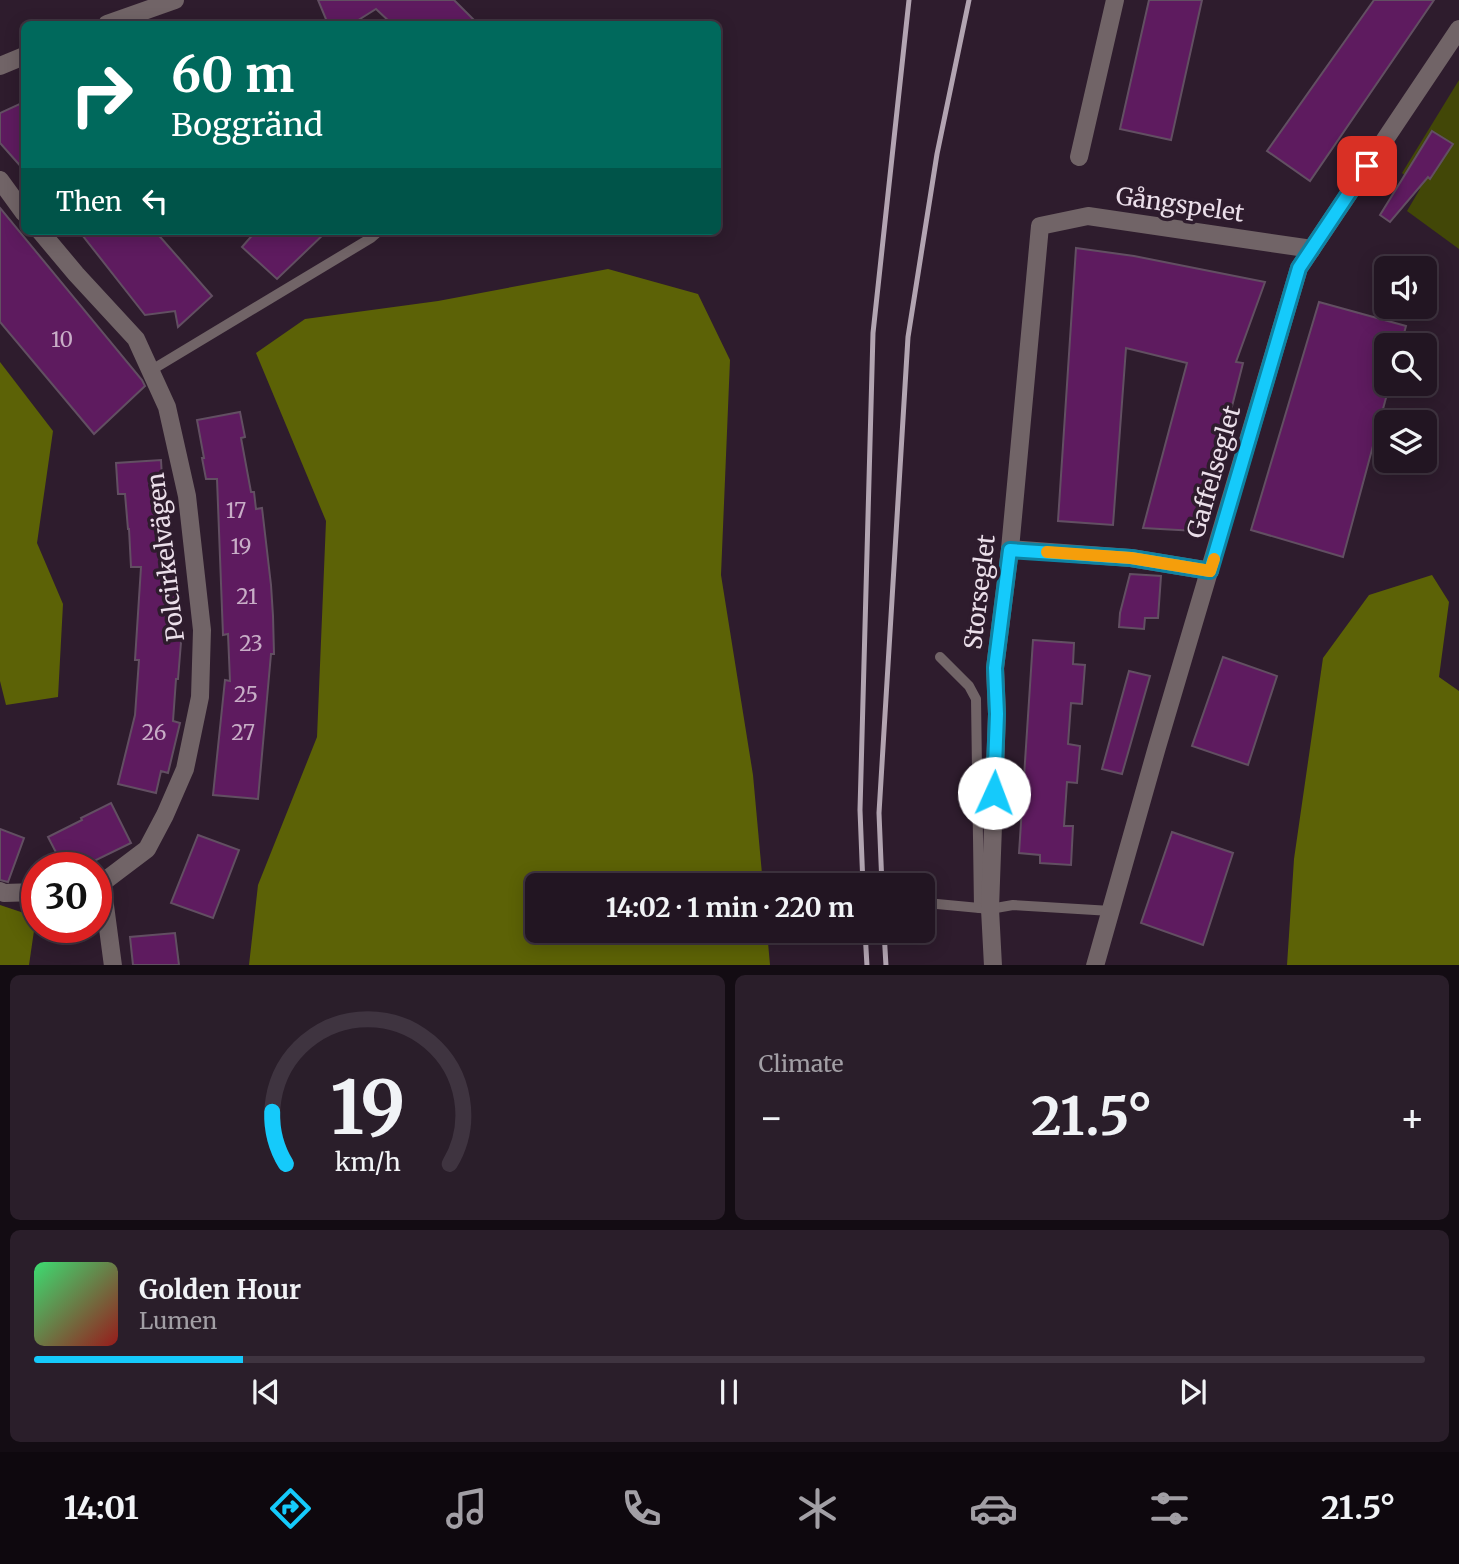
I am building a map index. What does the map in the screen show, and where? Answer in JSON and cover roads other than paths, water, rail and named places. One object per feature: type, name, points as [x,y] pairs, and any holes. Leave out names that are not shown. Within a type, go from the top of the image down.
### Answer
[{"type":"street","points":[[116,21],[175,0]]},
{"type":"street","points":[[1079,157],[1115,0]]},
{"type":"street","name":"Gaffelseglet","points":[[1095,965],[1299,268],[1459,29]]},
{"type":"street","points":[[0,66],[21,57]]},
{"type":"street","points":[[0,180],[21,209]]},
{"type":"street","name":"Gångspelet","points":[[1041,226],[1087,216],[1312,249]]},
{"type":"street","name":"Storseglet","points":[[993,965],[985,908],[997,714],[995,668],[1010,550],[1041,226]]},
{"type":"street","name":"Polcirkelvägen","points":[[43,235],[136,339],[167,407],[187,496],[202,630],[200,696],[186,769],[147,849],[112,875]]},
{"type":"street","points":[[1010,550],[1131,558],[1210,571]]},
{"type":"street","points":[[0,891],[21,892]]},
{"type":"street","points":[[109,943],[113,965]]},
{"type":"lane","points":[[150,371],[373,235]]},
{"type":"lane","points":[[940,657],[969,686],[976,699],[985,908]]},
{"type":"lane","points":[[937,904],[1111,911]]},
{"type":"railway","points":[[862,873],[860,810],[873,333],[909,0]]},
{"type":"railway","points":[[881,873],[879,813],[908,337],[937,154],[969,0]]},
{"type":"railway","points":[[866,943],[867,965]]},
{"type":"railway","points":[[885,943],[886,965]]}]
